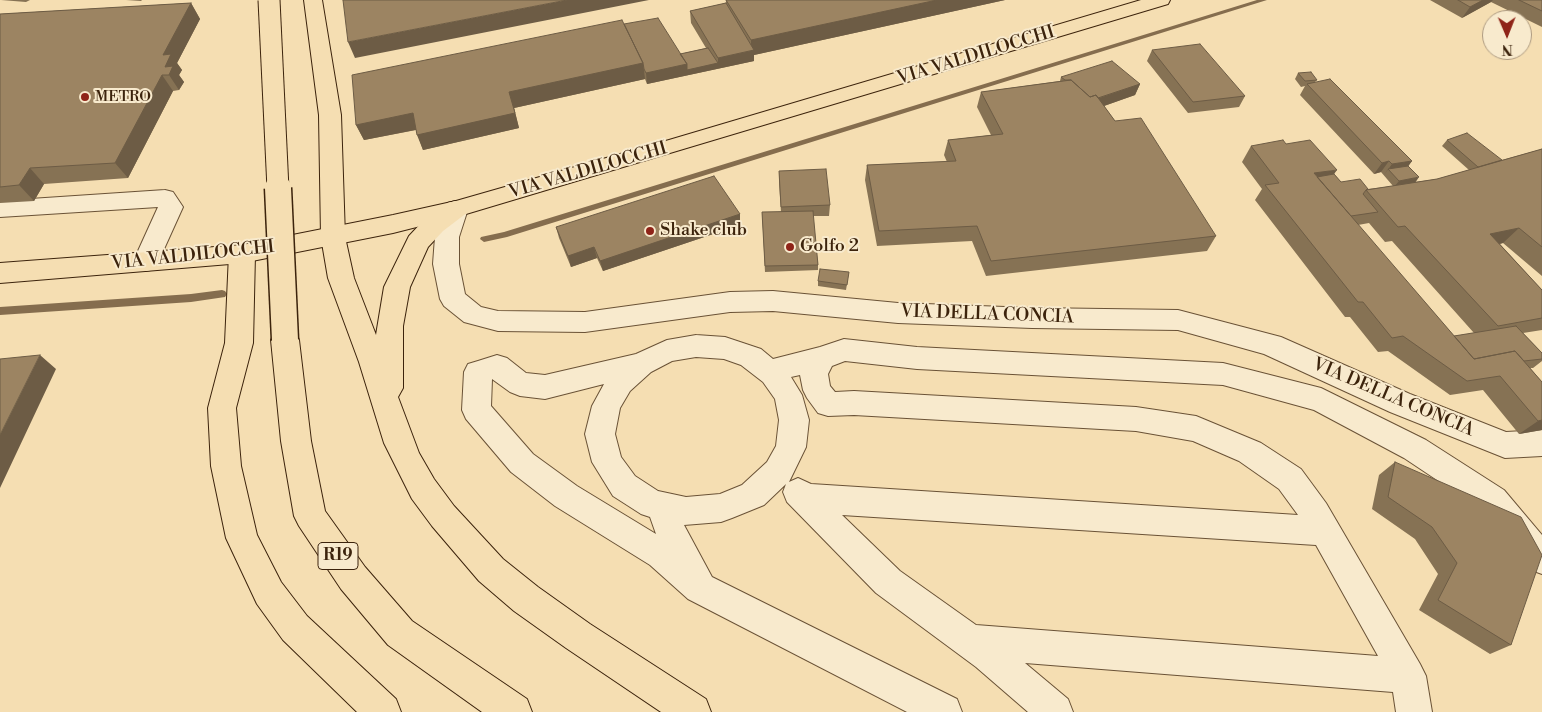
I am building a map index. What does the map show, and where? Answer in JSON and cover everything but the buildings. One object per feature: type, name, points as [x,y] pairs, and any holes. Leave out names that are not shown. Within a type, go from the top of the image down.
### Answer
[{"type":"main road","name":"R19","points":[[269,0],[285,340],[296,441],[310,516],[353,578],[400,633],[505,710]]},
{"type":"main road","points":[[313,0],[330,115],[333,237],[340,278],[373,362],[399,443],[423,490],[448,523],[491,570],[526,599],[578,636],[693,712]]},
{"type":"main road","name":"VIA VALDILOCCHI","points":[[0,273],[242,254],[333,237],[456,208],[677,145],[1161,0]]},
{"type":"main road","points":[[388,410],[390,326],[397,287],[418,242],[434,225],[456,208]]},
{"type":"main road","points":[[242,254],[240,343],[222,408],[226,466],[242,538],[269,594],[295,628],[384,712]]},
{"type":"street","points":[[0,208],[165,198],[171,207],[146,262]]},
{"type":"street","name":"VIA DELLA CONCIA","points":[[456,208],[447,237],[446,264],[453,299],[473,315],[498,322],[585,322],[676,308],[730,302],[772,301],[898,313],[1032,318],[1178,320],[1271,345],[1400,403],[1505,445],[1542,443]]},
{"type":"street","points":[[497,366],[498,322]]},
{"type":"street","points":[[497,366],[520,384],[545,387],[641,364],[667,351],[696,346],[725,348],[751,357],[769,371],[788,395],[794,420],[791,447],[778,472],[753,494],[721,508],[686,511],[652,504],[624,486],[607,462],[600,434],[606,406],[620,383],[641,364]]},
{"type":"street","points":[[769,371],[822,358],[844,350],[917,358],[1223,374],[1321,400],[1415,449],[1493,500],[1542,559]]},
{"type":"street","points":[[822,358],[814,374],[817,390],[828,404]]},
{"type":"street","points":[[497,366],[478,372],[476,410],[522,463],[566,496],[661,554],[700,588],[944,712]]},
{"type":"street","points":[[791,409],[828,404],[854,404],[1136,419],[1196,429],[1250,452],[1290,479],[1325,531],[1408,676],[1414,712]]},
{"type":"street","points":[[778,472],[888,582],[970,642],[1055,712]]},
{"type":"street","points":[[804,498],[1325,531]]},
{"type":"street","points":[[661,506],[678,548],[700,588]]},
{"type":"street","points":[[970,642],[1408,676]]},
{"type":"waterway","points":[[484,239],[504,235],[1264,0]]},
{"type":"waterway","points":[[0,311],[191,298],[222,294]]},
{"type":"place","name":"METRO","points":[[85,97]]},
{"type":"place","name":"Shake club","points":[[650,231]]},
{"type":"place","name":"Golfo 2","points":[[790,247]]}]
